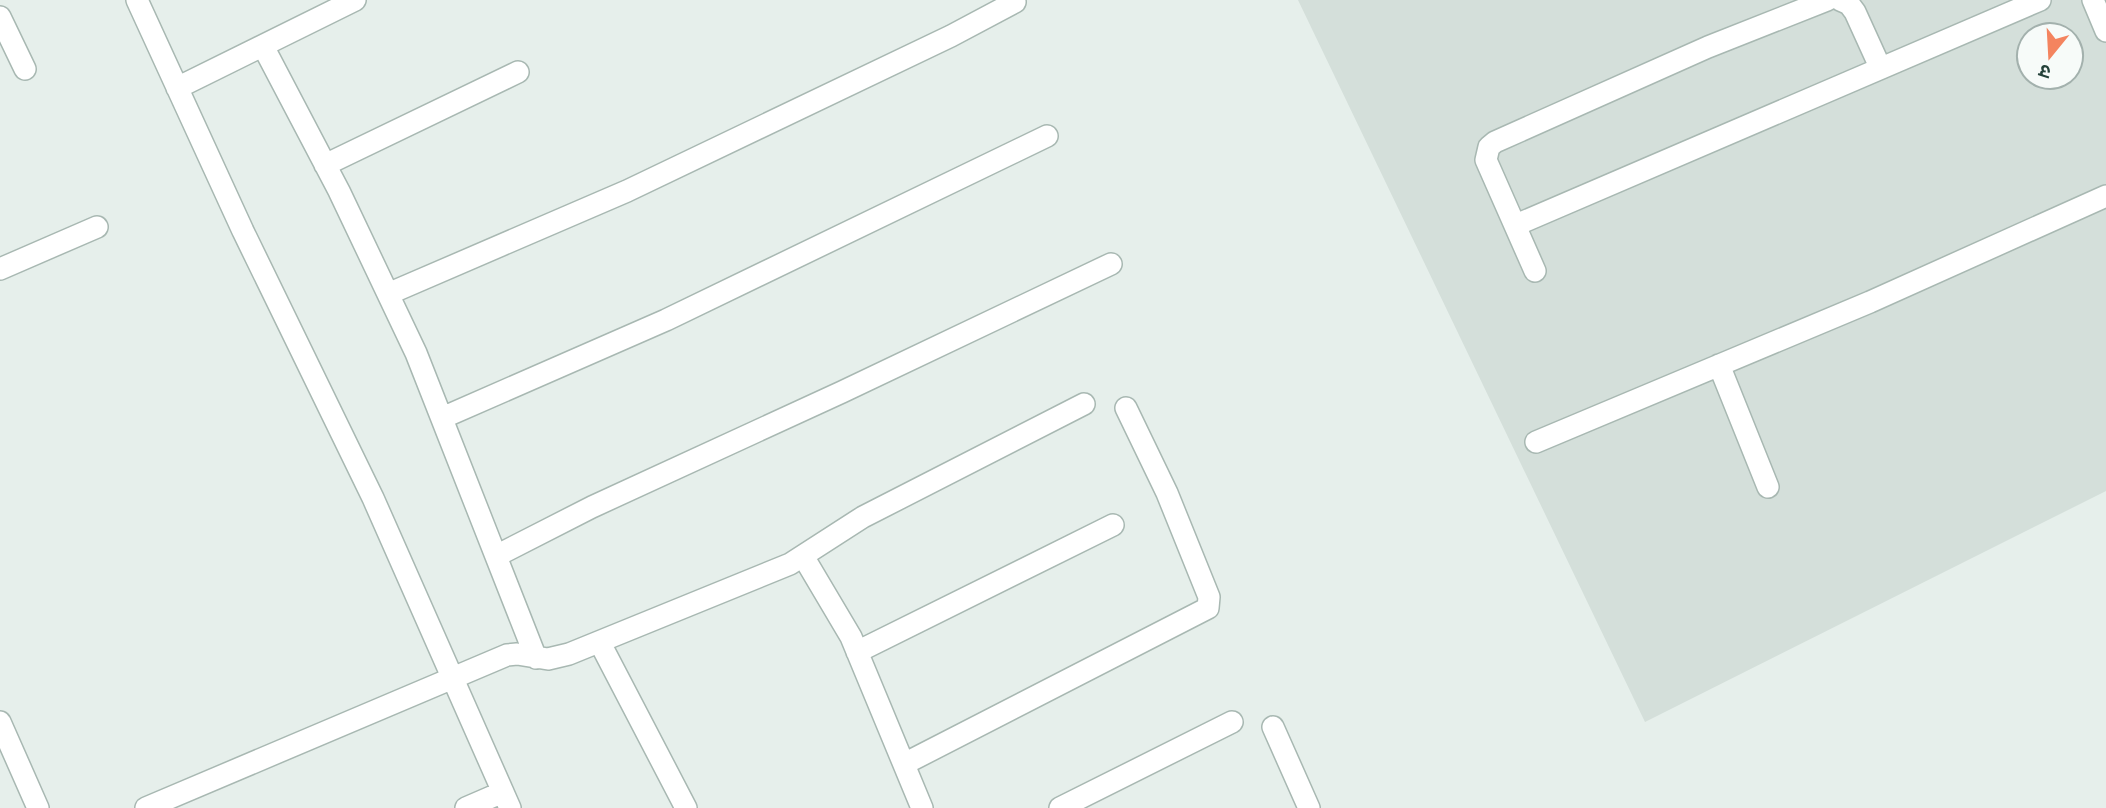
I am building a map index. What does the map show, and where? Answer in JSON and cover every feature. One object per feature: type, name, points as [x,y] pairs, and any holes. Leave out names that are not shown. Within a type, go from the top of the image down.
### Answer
[{"type":"street","points":[[137,0],[243,231],[373,498],[506,800],[466,808]]},
{"type":"street","points":[[1535,271],[1486,160],[1489,147],[1708,47],[1827,0]]},
{"type":"street","points":[[1839,0],[1849,4],[1855,12],[1880,67]]},
{"type":"street","points":[[1516,225],[2040,0]]},
{"type":"street","points":[[2093,0],[2106,31]]},
{"type":"street","points":[[388,294],[627,191],[938,42],[1015,2]]},
{"type":"street","points":[[177,88],[342,3]]},
{"type":"street","points":[[1,21],[25,69]]},
{"type":"street","points":[[263,46],[325,164],[416,353],[536,658]]},
{"type":"street","points":[[325,164],[518,72]]},
{"type":"street","points":[[442,418],[666,320],[1047,136]]},
{"type":"street","points":[[1536,442],[1870,302],[2106,196]]},
{"type":"street","points":[[0,269],[97,227]]},
{"type":"street","points":[[496,556],[592,507],[1111,264]]},
{"type":"street","points":[[1719,365],[1768,487]]},
{"type":"street","points":[[146,808],[507,655],[548,659],[569,654],[728,591],[803,556],[863,517],[1084,404]]},
{"type":"street","points":[[904,764],[1208,608],[1209,597],[1167,493],[1126,408]]},
{"type":"street","points":[[857,652],[1113,525]]},
{"type":"street","points":[[803,556],[857,652],[922,808]]},
{"type":"street","points":[[600,643],[686,808]]},
{"type":"street","points":[[0,722],[38,808]]},
{"type":"street","points":[[1060,808],[1232,722]]},
{"type":"street","points":[[1273,727],[1309,808]]},
{"type":"shaded area","points":[[1298,0],[2106,0],[2106,491],[1645,722]]}]
